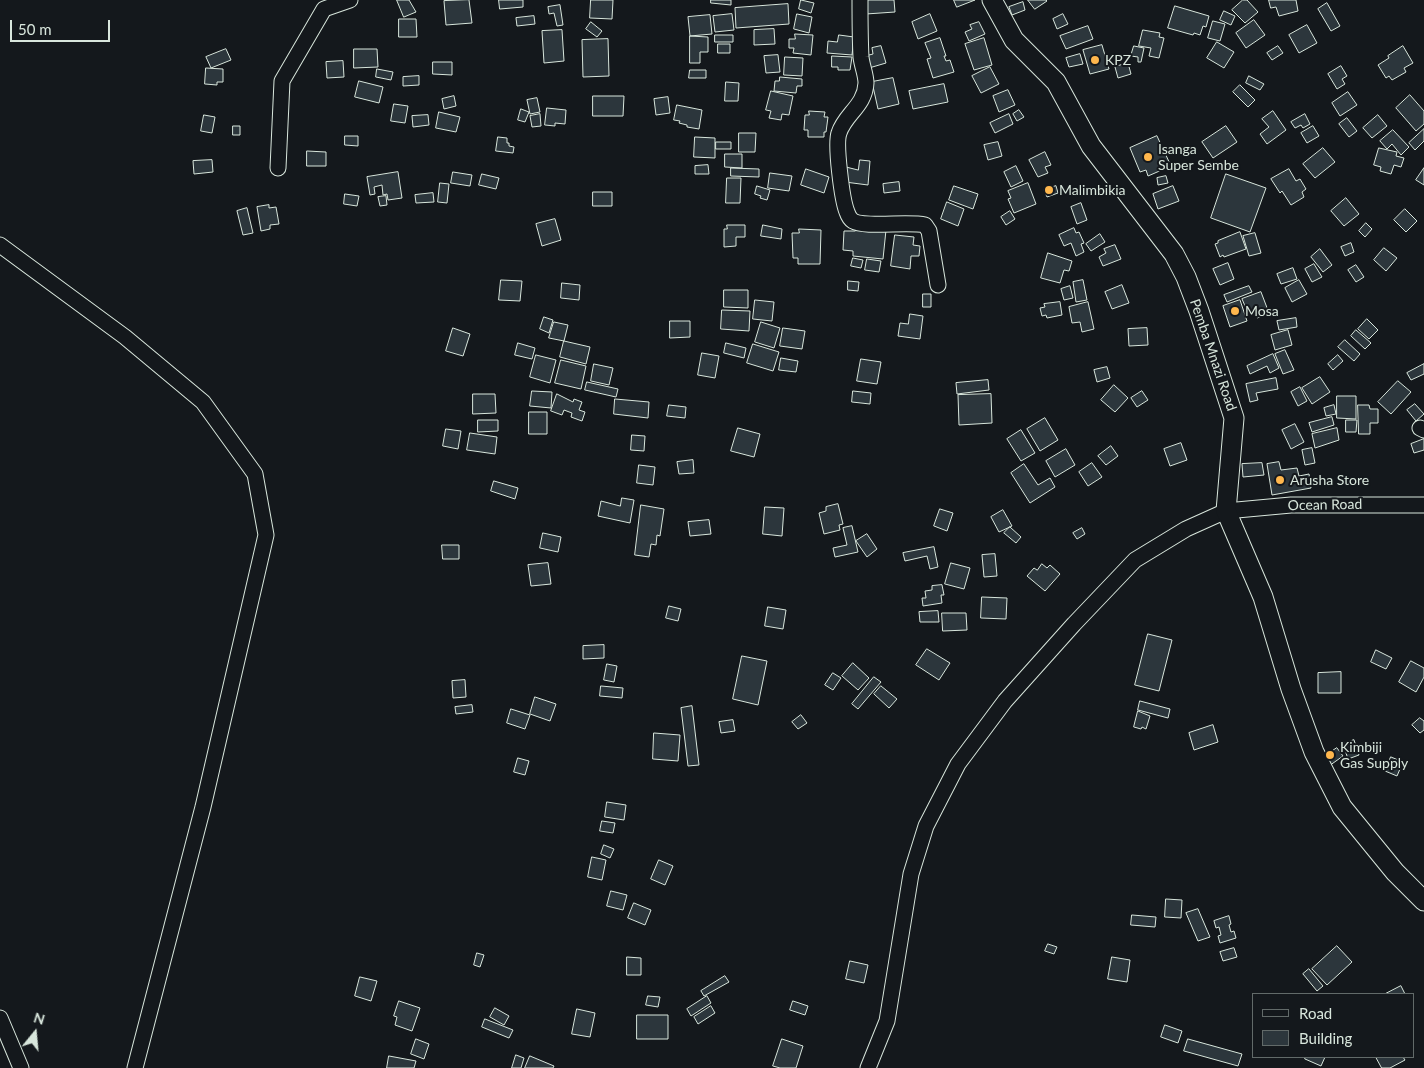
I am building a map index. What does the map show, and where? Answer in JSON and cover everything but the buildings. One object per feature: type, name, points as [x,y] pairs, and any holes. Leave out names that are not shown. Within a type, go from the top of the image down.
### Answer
[{"type":"main road","name":"Pemba Mnazi Road","points":[[992,0],[1014,40],[1056,82],[1091,146],[1174,254],[1186,277],[1234,418],[1226,512],[1263,597],[1291,689],[1314,752],[1342,807],[1395,872],[1424,901]]},
{"type":"street","points":[[278,168],[282,82],[324,9],[350,0]]},
{"type":"street","points":[[860,0],[859,28],[866,82],[864,94],[840,129],[838,141],[847,213],[852,220],[858,223],[916,223],[925,225],[929,231],[938,285]]},
{"type":"street","points":[[0,245],[125,337],[204,402],[255,474],[266,535],[205,797],[135,1068]]},
{"type":"street","name":"Ocean Road","points":[[868,1068],[887,1021],[911,874],[926,826],[958,764],[1005,701],[1135,560],[1186,529],[1226,512],[1291,505],[1424,504]]},
{"type":"street","points":[[0,1018],[21,1068]]},
{"type":"place","name":"KPZ","points":[[1095,60]]},
{"type":"place","name":"Isanga Super Sembe","points":[[1148,157]]},
{"type":"place","name":"Malimbikia","points":[[1049,190]]},
{"type":"place","name":"Mosa","points":[[1235,311]]},
{"type":"place","name":"Arusha Store","points":[[1280,480]]},
{"type":"place","name":"Kimbiji Gas Supply","points":[[1330,755]]}]
